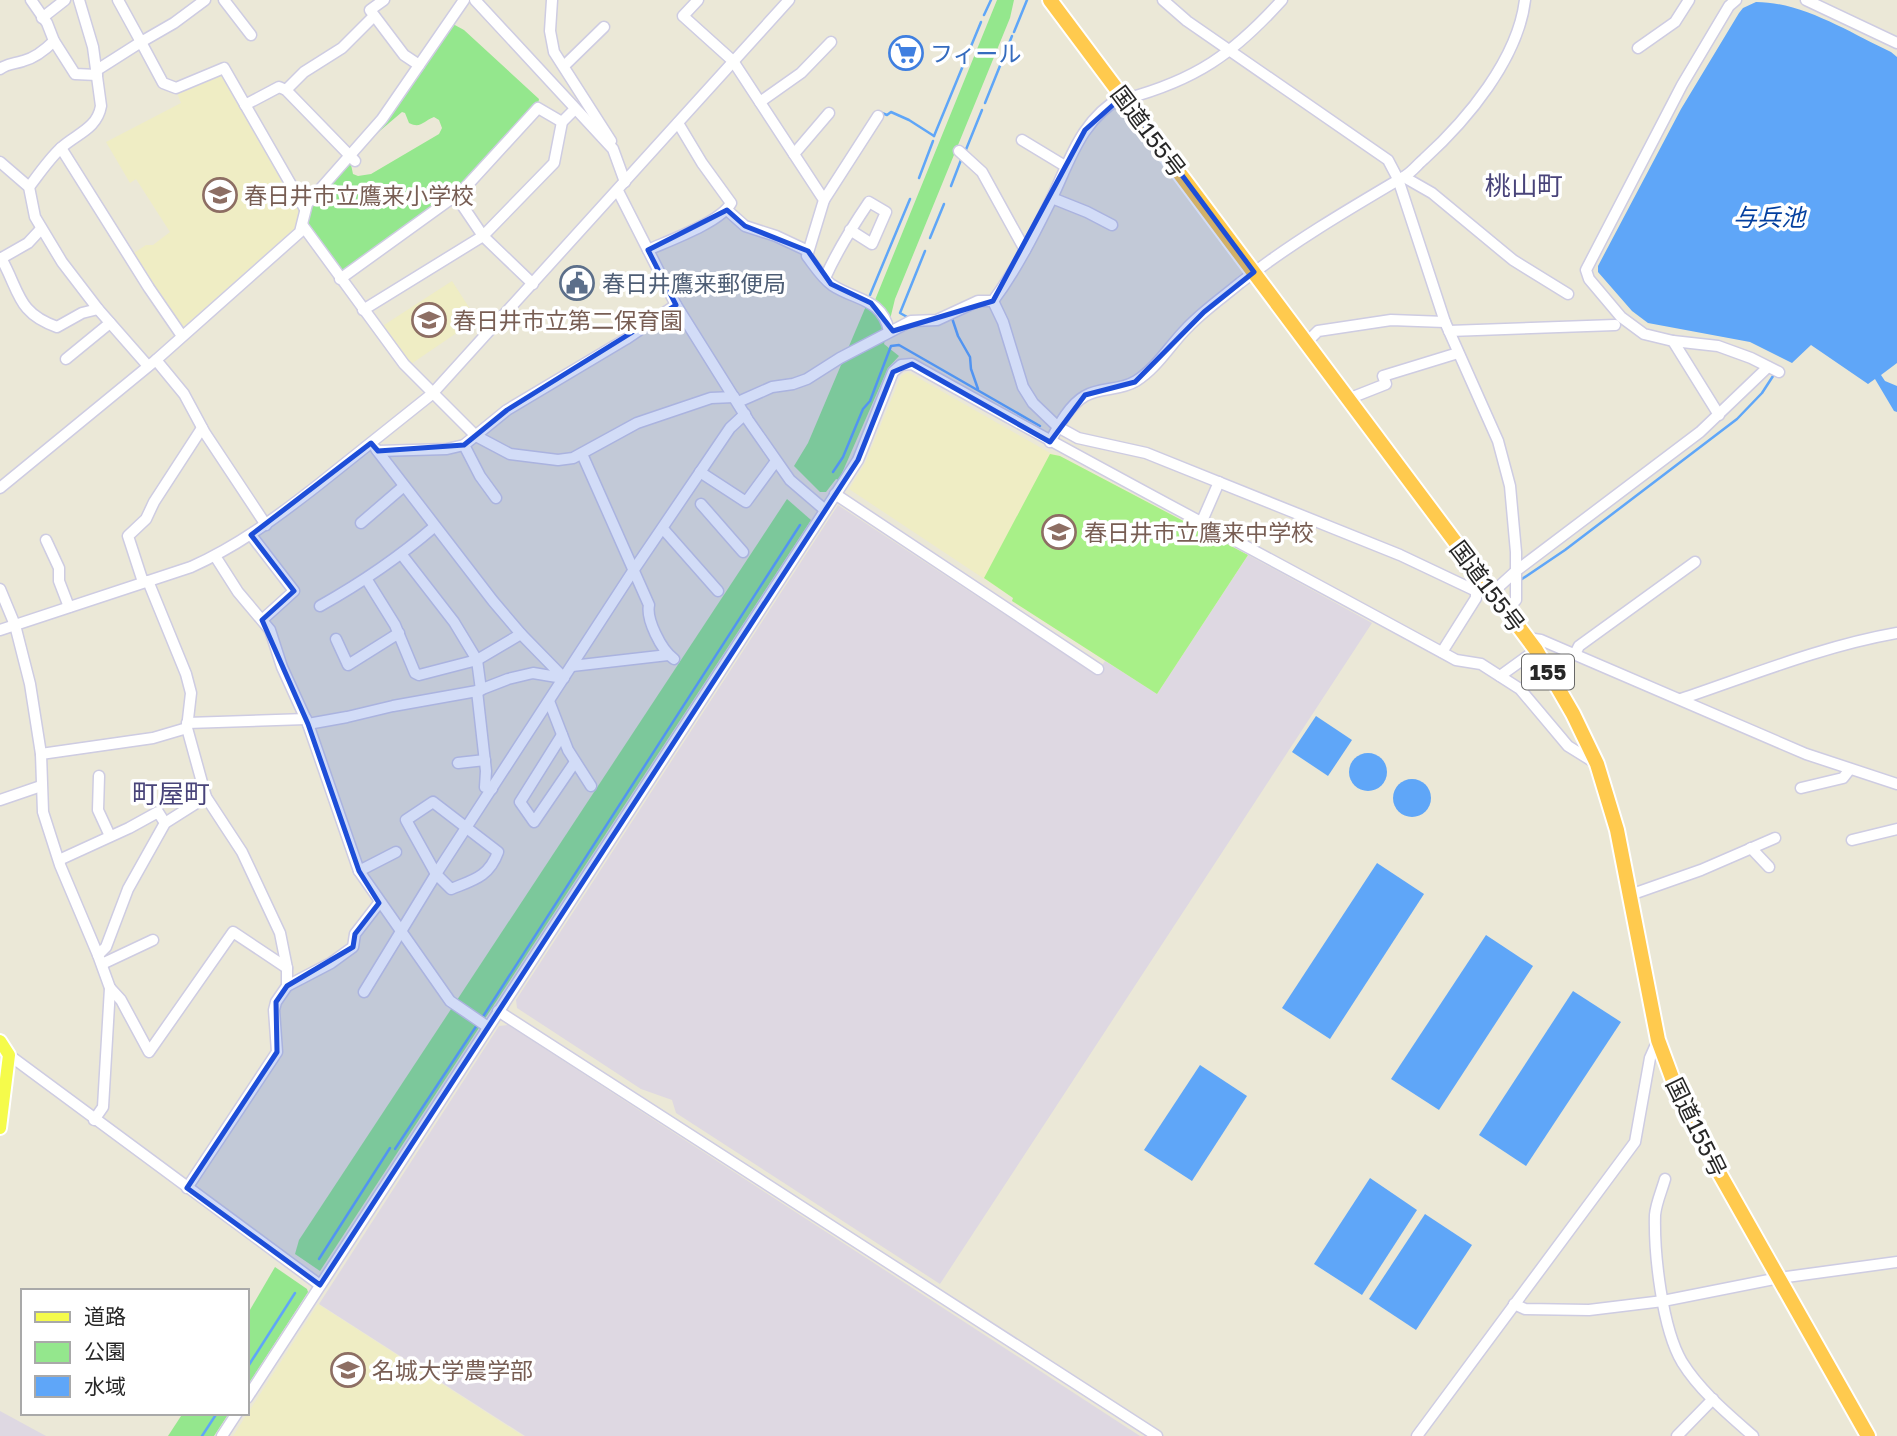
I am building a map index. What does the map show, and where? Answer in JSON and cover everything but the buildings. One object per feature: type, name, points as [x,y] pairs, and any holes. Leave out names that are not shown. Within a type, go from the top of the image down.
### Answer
[{"type":"highway","name":"国道155号","points":[[1050,0],[1307,342],[1485,588],[1506,610],[1531,644],[1573,714],[1597,764],[1617,830],[1658,1040],[1678,1094],[1700,1139],[1868,1436]]},
{"type":"main road","points":[[0,1041],[9,1055],[0,1128]]},
{"type":"street","points":[[31,0],[75,74],[97,73],[205,0]]},
{"type":"street","points":[[42,18],[65,0]]},
{"type":"street","points":[[29,187],[61,148],[96,122],[100,115],[102,106],[93,47],[79,0]]},
{"type":"street","points":[[118,0],[163,83],[176,88],[224,68],[305,209]]},
{"type":"street","points":[[224,0],[251,35]]},
{"type":"street","points":[[384,0],[370,10],[404,55],[419,65]]},
{"type":"street","points":[[0,488],[152,363],[300,232],[305,209],[316,192],[353,158],[464,0]]},
{"type":"street","points":[[475,0],[613,149]]},
{"type":"street","points":[[552,0],[550,31],[554,52],[611,140],[625,182]]},
{"type":"street","points":[[698,0],[683,16],[733,61],[824,200]]},
{"type":"street","points":[[1163,0],[1187,22],[1388,160],[1401,178],[1447,327],[1498,441],[1510,486],[1517,600],[1506,610]]},
{"type":"street","points":[[993,301],[1025,250],[1065,166],[1096,115],[1109,104],[1158,90],[1213,63],[1247,36],[1282,0]]},
{"type":"street","points":[[1050,442],[1070,411],[1085,396],[1135,382],[1185,329],[1254,272],[1401,178],[1448,135],[1496,75],[1516,36],[1525,0]]},
{"type":"street","points":[[1638,48],[1675,22],[1689,0]]},
{"type":"street","points":[[1736,0],[1729,6],[1682,85],[1586,270],[1589,279],[1621,317],[1644,334],[1673,341],[1718,346],[1779,372]]},
{"type":"street","points":[[1805,0],[1897,43]]},
{"type":"street","points":[[0,630],[215,556],[266,525],[374,447],[432,394],[618,191],[783,2]]},
{"type":"street","points":[[286,90],[304,72],[342,48],[374,16]]},
{"type":"street","points":[[564,66],[604,27]]},
{"type":"street","points":[[0,69],[7,64],[37,55],[54,41]]},
{"type":"street","points":[[760,102],[801,73],[831,41]]},
{"type":"street","points":[[245,105],[279,87],[286,90],[353,158]]},
{"type":"street","points":[[340,279],[456,195],[538,108],[562,122]]},
{"type":"street","points":[[363,310],[483,236],[554,163],[562,122],[575,109]]},
{"type":"street","points":[[794,154],[829,113]]},
{"type":"street","points":[[878,116],[824,200],[807,256],[831,285],[871,303],[884,314],[889,331]]},
{"type":"street","points":[[648,250],[696,228],[727,210],[731,202],[702,163],[678,123]]},
{"type":"street","points":[[1023,141],[1065,166]]},
{"type":"street","points":[[61,148],[182,336]]},
{"type":"street","points":[[959,151],[982,173],[1025,250]]},
{"type":"street","points":[[0,162],[29,187],[41,229],[98,309],[184,394],[202,428],[266,525]]},
{"type":"street","points":[[0,178],[11,172]]},
{"type":"street","points":[[1401,178],[1432,194],[1513,260],[1568,294]]},
{"type":"street","points":[[618,191],[676,305],[745,414],[790,480],[825,510]]},
{"type":"street","points":[[456,195],[483,236],[533,284]]},
{"type":"street","points":[[1052,198],[1112,225]]},
{"type":"street","points":[[727,210],[745,226],[776,236],[808,251]]},
{"type":"street","points":[[303,226],[404,364],[477,436],[510,454],[558,460],[582,454],[637,423],[711,398],[736,400],[772,387],[807,379],[911,321],[937,320],[978,301],[993,301]]},
{"type":"street","points":[[41,229],[29,243],[1,259],[14,281],[21,303],[41,321],[57,327],[82,313],[98,309]]},
{"type":"street","points":[[825,278],[850,230]]},
{"type":"street","points":[[993,301],[1003,322],[1023,387],[1033,402],[1058,427],[1078,438],[1146,453],[1485,588]]},
{"type":"street","points":[[374,447],[447,449],[464,445],[507,410],[598,356],[676,305]]},
{"type":"street","points":[[1307,342],[1318,331],[1391,320],[1447,327],[1615,325]]},
{"type":"street","points":[[66,359],[110,323]]},
{"type":"street","points":[[1673,341],[1718,415]]},
{"type":"street","points":[[1348,399],[1385,384],[1383,376],[1458,353]]},
{"type":"street","points":[[248,1396],[858,460],[893,372],[901,365],[912,364],[1050,442],[1202,521],[1455,660],[1481,664],[1520,689],[1568,746],[1597,764]]},
{"type":"street","points":[[1442,652],[1485,588],[1516,572],[1700,432],[1768,366]]},
{"type":"street","points":[[364,992],[436,874],[633,571],[730,428],[745,414]]},
{"type":"street","points":[[202,428],[146,519],[128,536],[145,582],[187,674],[191,693],[187,726],[206,797],[242,852],[279,933],[287,968],[287,986]]},
{"type":"street","points":[[464,445],[480,476],[496,498]]},
{"type":"street","points":[[374,447],[434,527],[521,634],[564,678]]},
{"type":"street","points":[[572,666],[671,657],[647,615],[649,605],[582,454]]},
{"type":"street","points":[[700,472],[746,502],[776,461]]},
{"type":"street","points":[[1202,521],[1219,482]]},
{"type":"street","points":[[361,523],[404,486]]},
{"type":"street","points":[[835,494],[1098,668]]},
{"type":"street","points":[[701,504],[743,552]]},
{"type":"street","points":[[320,606],[367,580],[402,555],[434,527]]},
{"type":"street","points":[[665,531],[718,591]]},
{"type":"street","points":[[251,535],[294,591],[262,620]]},
{"type":"street","points":[[46,540],[59,568],[59,581],[69,607]]},
{"type":"street","points":[[402,555],[454,622],[477,660],[485,787],[492,789]]},
{"type":"street","points":[[215,556],[238,592],[270,630],[282,667],[307,722],[359,871],[450,1001],[488,1027]]},
{"type":"street","points":[[1575,654],[1579,646],[1695,562]]},
{"type":"street","points":[[367,580],[399,633],[415,673],[419,675],[477,660],[521,634]]},
{"type":"street","points":[[0,589],[5,614],[15,625],[30,684],[41,754],[43,812],[59,860],[110,988],[103,1107],[94,1120]]},
{"type":"street","points":[[336,639],[348,665],[399,633]]},
{"type":"street","points":[[1681,699],[1805,657],[1873,637],[1897,633]]},
{"type":"street","points":[[1500,676],[1531,644],[1541,640],[1807,754],[1897,785]]},
{"type":"street","points":[[41,754],[153,738],[187,726],[347,718],[393,706],[479,691],[533,673],[564,678]]},
{"type":"street","points":[[549,701],[575,762],[591,786]]},
{"type":"street","points":[[562,735],[520,803],[534,822],[575,762]]},
{"type":"street","points":[[458,763],[485,760]]},
{"type":"street","points":[[1801,788],[1843,778],[1850,769]]},
{"type":"street","points":[[99,776],[98,810],[110,836]]},
{"type":"street","points":[[0,800],[41,786]]},
{"type":"street","points":[[100,959],[128,889],[165,823],[206,797]]},
{"type":"street","points":[[433,802],[498,852],[492,866],[481,876],[451,889],[436,874],[406,820],[433,802]]},
{"type":"street","points":[[59,860],[158,812],[165,823]]},
{"type":"street","points":[[1852,840],[1897,829]]},
{"type":"street","points":[[1630,895],[1701,870],[1775,838]]},
{"type":"street","points":[[1751,848],[1769,867]]},
{"type":"street","points":[[359,871],[396,852]]},
{"type":"street","points":[[187,1188],[277,1052],[274,1010],[276,1002],[287,986],[331,963],[353,947],[355,934],[379,903]]},
{"type":"street","points":[[110,988],[121,1000],[149,1052],[233,932],[287,968]]},
{"type":"street","points":[[100,959],[153,940]]},
{"type":"street","points":[[498,1011],[1157,1436]]},
{"type":"street","points":[[1417,1436],[1635,1142],[1650,1058],[1658,1040]]},
{"type":"street","points":[[9,1055],[320,1285]]},
{"type":"street","points":[[1665,1179],[1655,1212],[1657,1260],[1663,1301],[1682,1361],[1713,1399],[1753,1436]]},
{"type":"street","points":[[1514,1304],[1525,1309],[1589,1310],[1663,1301],[1779,1278],[1897,1262]]},
{"type":"street","points":[[1677,1436],[1713,1399]]},
{"type":"street","points":[[222,1436],[236,1415]]},
{"type":"highlighted area","points":[[1123,96],[1254,272],[1204,312],[1135,382],[1085,395],[1050,442],[912,364],[893,372],[858,460],[320,1285],[187,1188],[277,1052],[276,1002],[287,986],[353,947],[355,934],[379,903],[359,871],[308,724],[262,620],[294,591],[251,535],[371,443],[378,451],[464,445],[507,410],[676,305],[648,250],[727,210],[745,226],[808,251],[831,284],[871,303],[893,331],[993,301],[1085,130]]},
{"type":"shaded area","name":"春日井市立鷹来小学校","points":[[223,72],[301,208],[297,230],[184,330],[131,255],[146,245],[153,245],[170,232],[136,179],[130,183],[106,142],[181,103],[176,90]]},
{"type":"shaded area","name":"春日井市立第二保育園","points":[[452,281],[472,312],[458,332],[411,364],[381,327]]},
{"type":"shaded area","name":"春日井市立鷹来中学校","points":[[908,372],[1050,453],[1248,555],[1157,694],[1012,601],[1013,598],[849,489],[865,463],[901,376]]},
{"type":"shaded area","points":[[838,505],[1096,675],[1105,661],[1157,693],[1248,555],[1372,623],[940,1284],[676,1113],[672,1100],[641,1089],[517,1008],[516,1000]]},
{"type":"shaded area","points":[[508,1025],[1140,1436],[525,1436],[319,1304],[499,1026]]},
{"type":"shaded area","name":"名城大学農学部","points":[[318,1304],[523,1436],[233,1436]]},
{"type":"shaded area","points":[[0,1411],[46,1436],[0,1436]]},
{"type":"green space","points":[[997,0],[1014,0],[1010,18],[895,299],[884,344],[899,356],[888,368],[839,480],[836,479],[826,492],[820,492],[794,466],[808,443],[866,306],[875,300]]},
{"type":"green space","points":[[453,24],[464,30],[539,99],[538,104],[460,188],[340,272],[307,226],[308,209],[350,160],[353,174],[371,174],[439,134],[442,128],[439,120],[434,117],[416,125],[409,123],[402,112],[368,141],[390,116]]},
{"type":"green space","name":"春日井市立鷹来中学校","points":[[1050,454],[1060,456],[1248,555],[1157,694],[1012,601],[1013,598],[984,578]]},
{"type":"green space","points":[[787,499],[811,520],[320,1271],[295,1254],[299,1240]]},
{"type":"green space","points":[[275,1267],[307,1289],[308,1292],[248,1384],[248,1313]]},
{"type":"green space","points":[[182,1415],[228,1415],[214,1436],[168,1436]]},
{"type":"water","name":"与兵池","points":[[1756,2],[1774,3],[1809,13],[1897,57],[1897,363],[1881,375],[1885,381],[1897,386],[1897,412],[1875,379],[1868,384],[1811,345],[1792,363],[1750,342],[1648,323],[1632,311],[1598,272],[1598,266],[1681,109],[1739,13]]},
{"type":"water","points":[[1316,716],[1352,740],[1328,776],[1292,752]]},
{"type":"water","points":[[1368,753],[1381,759],[1387,772],[1381,785],[1368,791],[1355,785],[1349,772],[1355,759]]},
{"type":"water","points":[[1412,779],[1425,785],[1431,798],[1425,811],[1412,817],[1399,811],[1393,798],[1399,785]]},
{"type":"water","points":[[1377,863],[1424,894],[1330,1039],[1282,1008]]},
{"type":"water","points":[[1486,935],[1533,966],[1439,1110],[1391,1079]]},
{"type":"water","points":[[1573,991],[1621,1022],[1526,1166],[1479,1135]]},
{"type":"water","points":[[1200,1065],[1247,1096],[1192,1181],[1144,1150]]},
{"type":"water","points":[[1370,1178],[1417,1210],[1362,1295],[1314,1264]]},
{"type":"water","points":[[1425,1214],[1472,1245],[1416,1330],[1369,1299]]},
{"type":"waterway","points":[[984,15],[991,0]]},
{"type":"waterway","points":[[1014,32],[1027,0]]},
{"type":"waterway","points":[[934,136],[981,22]]},
{"type":"waterway","points":[[985,103],[1012,36]]},
{"type":"waterway","points":[[965,152],[982,110]]},
{"type":"waterway","points":[[882,113],[887,115],[891,112],[934,136]]},
{"type":"waterway","points":[[919,178],[933,141]]},
{"type":"waterway","points":[[951,186],[961,160]]},
{"type":"waterway","points":[[870,295],[910,199]]},
{"type":"waterway","points":[[930,238],[944,204]]},
{"type":"waterway","points":[[909,318],[900,313],[925,251]]},
{"type":"waterway","points":[[952,318],[970,357],[978,389]]},
{"type":"waterway","points":[[833,472],[843,457],[863,409],[870,401],[891,346],[899,345],[1040,426]]},
{"type":"waterway","points":[[1522,579],[1565,550],[1737,419],[1762,393],[1775,373]]},
{"type":"waterway","points":[[482,1018],[800,525]]},
{"type":"waterway","points":[[395,1149],[477,1025]]},
{"type":"waterway","points":[[319,1259],[390,1148]]},
{"type":"waterway","points":[[248,1366],[295,1293]]},
{"type":"waterway","points":[[202,1436],[216,1415]]},
{"type":"place","name":"フィール","points":[[906,53]]},
{"type":"place","name":"春日井市立鷹来小学校","points":[[220,195]]},
{"type":"place","name":"春日井鷹来郵便局","points":[[577,283]]},
{"type":"place","name":"春日井市立第二保育園","points":[[429,320]]},
{"type":"place","name":"春日井市立鷹来中学校","points":[[1059,532]]},
{"type":"place","name":"名城大学農学部","points":[[348,1370]]},
{"type":"district","name":"桃山町","points":[[1524,185]]},
{"type":"district","name":"町屋町","points":[[171,793]]}]
